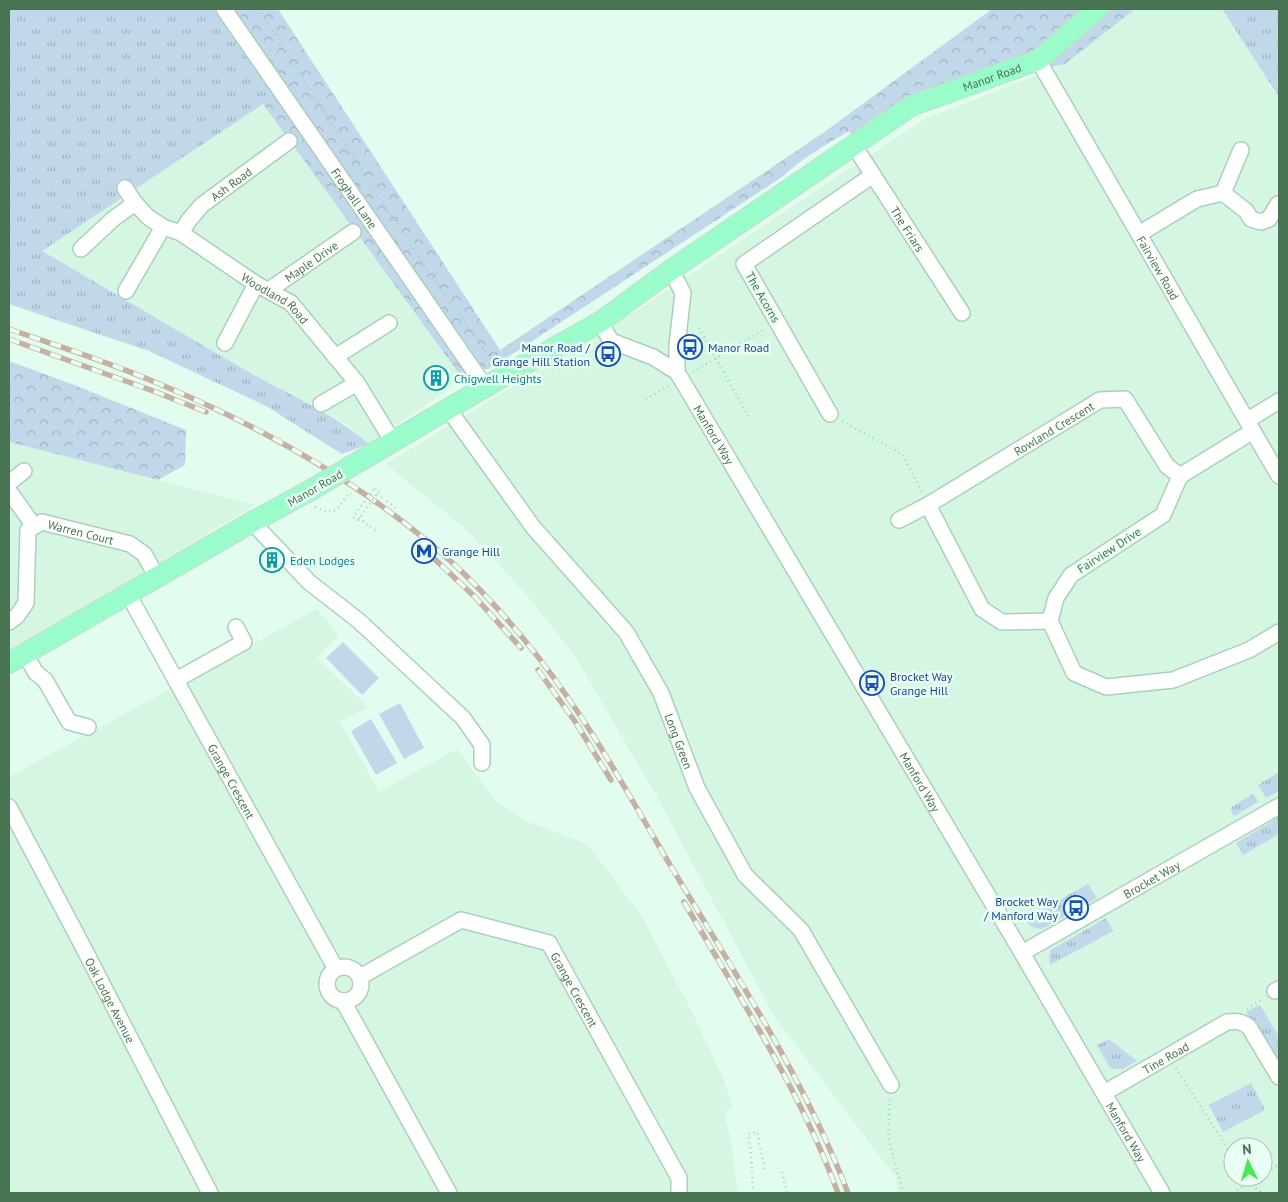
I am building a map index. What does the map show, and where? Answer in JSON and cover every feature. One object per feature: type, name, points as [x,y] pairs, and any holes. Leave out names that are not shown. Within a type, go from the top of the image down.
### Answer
[{"type":"main road","name":"Manor Road","points":[[17,658],[600,322],[671,270],[911,106],[1038,60],[1098,9]]},
{"type":"street","name":"Froghall Lane","points":[[224,9],[486,388]]},
{"type":"street","name":"Fairview Road","points":[[1038,60],[1279,476]]},
{"type":"street","name":"Ash Road","points":[[181,233],[189,220],[202,206],[289,141]]},
{"type":"street","name":"The Friars","points":[[853,144],[962,313]]},
{"type":"street","points":[[1223,193],[1241,150]]},
{"type":"street","name":"The Acorns","points":[[830,414],[744,264],[873,175]]},
{"type":"street","name":"Woodland Road","points":[[125,188],[148,217],[163,228],[181,233],[263,287],[291,303],[357,383],[393,442]]},
{"type":"street","points":[[1139,234],[1197,199],[1223,193]]},
{"type":"street","points":[[1223,193],[1246,211],[1251,219],[1262,222],[1269,219],[1278,204]]},
{"type":"street","points":[[81,249],[135,203]]},
{"type":"street","points":[[126,291],[163,228]]},
{"type":"street","name":"Maple Drive","points":[[263,287],[353,232]]},
{"type":"street","points":[[671,270],[683,292],[677,345],[679,375]]},
{"type":"street","points":[[226,343],[263,287]]},
{"type":"street","points":[[335,357],[389,322]]},
{"type":"street","name":"Manford Way","points":[[600,322],[611,341],[653,357],[679,375],[1162,1193]]},
{"type":"street","points":[[321,404],[357,383]]},
{"type":"street","name":"Rowland Crescent","points":[[899,520],[928,505],[1100,400],[1125,399],[1167,466],[1180,476]]},
{"type":"street","points":[[1180,476],[1250,425],[1279,401]]},
{"type":"street","name":"Long Green","points":[[449,410],[533,527],[626,632],[661,693],[697,788],[745,875],[801,930],[891,1085]]},
{"type":"street","points":[[9,483],[24,472]]},
{"type":"street","name":"Fairview Drive","points":[[1050,621],[1056,598],[1070,575],[1163,515],[1180,476]]},
{"type":"street","points":[[9,491],[34,526]]},
{"type":"street","points":[[928,505],[982,609],[1002,622],[1050,621],[1074,672],[1106,687],[1173,680],[1249,650],[1279,632]]},
{"type":"street","name":"Warren Court","points":[[9,622],[17,616],[26,603],[28,530],[42,522],[130,544],[144,554],[157,577]]},
{"type":"street","points":[[252,522],[309,582],[359,621],[463,718],[482,745],[482,763]]},
{"type":"street","name":"Grange Crescent","points":[[128,594],[336,968]]},
{"type":"street","points":[[176,680],[244,642],[236,627]]},
{"type":"street","points":[[17,658],[45,680],[70,722],[88,727]]},
{"type":"street","name":"Brocket Way","points":[[1022,953],[1279,806]]},
{"type":"street","name":"Oak Lodge Avenue","points":[[9,807],[210,1193]]},
{"type":"street","name":"Grange Crescent","points":[[360,977],[461,920],[549,943],[679,1178],[678,1193]]},
{"type":"street","points":[[347,967],[357,972],[360,977],[361,989],[349,1001],[332,997],[327,987],[328,976],[336,968],[347,967]]},
{"type":"street","points":[[343,1001],[449,1193]]},
{"type":"street","points":[[1227,1022],[1243,1022],[1249,1027],[1279,1077]]},
{"type":"street","name":"Tine Road","points":[[1104,1093],[1227,1022]]},
{"type":"path","points":[[259,9],[379,198],[437,284],[504,376]]},
{"type":"path","points":[[646,399],[679,375],[716,358],[777,322]]},
{"type":"path","points":[[699,328],[748,416]]},
{"type":"path","points":[[830,414],[902,454],[928,505]]},
{"type":"path","points":[[359,518],[379,491],[375,488],[353,517],[358,520],[359,518],[378,532]]},
{"type":"path","points":[[377,494],[396,508]]},
{"type":"path","points":[[1227,1022],[1277,990]]},
{"type":"path","points":[[1168,1056],[1223,1141]]},
{"type":"path","points":[[891,1085],[888,1137],[903,1193]]},
{"type":"path","points":[[753,1193],[748,1134],[757,1132],[765,1171]]},
{"type":"path","points":[[782,1172],[787,1193]]},
{"type":"shaded area","points":[[1135,9],[1222,9],[1279,97],[1279,1193],[897,1193],[896,1178],[774,1016],[662,806],[577,659],[532,601],[469,532],[386,464],[645,305],[925,119],[1065,64]]},
{"type":"shaded area","points":[[263,104],[380,246],[463,379],[369,444],[351,428],[326,412],[251,373],[41,251]]},
{"type":"shaded area","points":[[9,442],[23,446],[255,505],[9,652]]},
{"type":"shaded area","points":[[317,609],[339,635],[317,657],[368,707],[340,722],[379,792],[457,749],[496,801],[524,820],[587,844],[641,915],[691,1010],[724,1080],[732,1107],[725,1111],[738,1193],[9,1193],[9,777]]},
{"type":"green space","points":[[9,9],[228,9],[279,88],[263,104],[42,251],[249,372],[311,405],[341,423],[369,444],[342,454],[266,406],[149,351],[9,304]]},
{"type":"green space","points":[[228,9],[278,9],[500,350],[823,133],[992,9],[1135,9],[1065,64],[938,90],[853,137],[849,131],[814,152],[782,177],[514,353],[488,369],[483,369],[463,379],[263,104],[278,88]]},
{"type":"green space","points":[[1222,9],[1279,9],[1279,97]]},
{"type":"green space","points":[[9,361],[186,430],[185,465],[158,480],[9,442]]},
{"type":"green space","points":[[343,642],[379,678],[362,695],[326,658]]},
{"type":"green space","points":[[400,703],[424,748],[404,759],[379,714]]},
{"type":"green space","points":[[371,719],[397,763],[376,775],[351,731]]},
{"type":"green space","points":[[1279,772],[1279,791],[1266,798],[1258,785]]},
{"type":"green space","points":[[1253,794],[1258,802],[1234,816],[1230,808]]},
{"type":"green space","points":[[1279,817],[1279,834],[1243,855],[1236,843]]},
{"type":"green space","points":[[1088,884],[1097,898],[1042,929],[1032,927],[1024,920]]},
{"type":"green space","points":[[1106,918],[1113,931],[1050,965],[1049,956],[1051,950]]},
{"type":"green space","points":[[1260,1005],[1279,1037],[1279,1065],[1246,1012]]},
{"type":"green space","points":[[1109,1039],[1137,1061],[1123,1069],[1113,1069],[1109,1066],[1097,1045]]},
{"type":"green space","points":[[1251,1083],[1265,1110],[1223,1132],[1209,1105]]},
{"type":"railway","points":[[9,329],[139,375],[237,419],[276,440],[314,461],[387,510],[422,537],[471,581],[541,661],[581,717],[611,764],[793,1073],[813,1112],[848,1193]]},
{"type":"railway","points":[[9,339],[206,412]]},
{"type":"railway","points":[[425,550],[475,597],[521,648]]},
{"type":"railway","points":[[538,670],[576,723],[611,780]]},
{"type":"railway","points":[[684,902],[787,1081],[806,1117],[838,1193]]},
{"type":"place","name":"Manor Road","points":[[690,347]]},
{"type":"place","name":"Manor Road / Grange Hill Station","points":[[608,354]]},
{"type":"place","name":"Chigwell Heights","points":[[436,378]]},
{"type":"place","name":"Grange Hill","points":[[424,551]]},
{"type":"place","name":"Eden Lodges","points":[[272,560]]},
{"type":"place","name":"Brocket Way Grange Hill","points":[[872,683]]},
{"type":"place","name":"Brocket Way / Manford Way","points":[[1076,908]]}]
